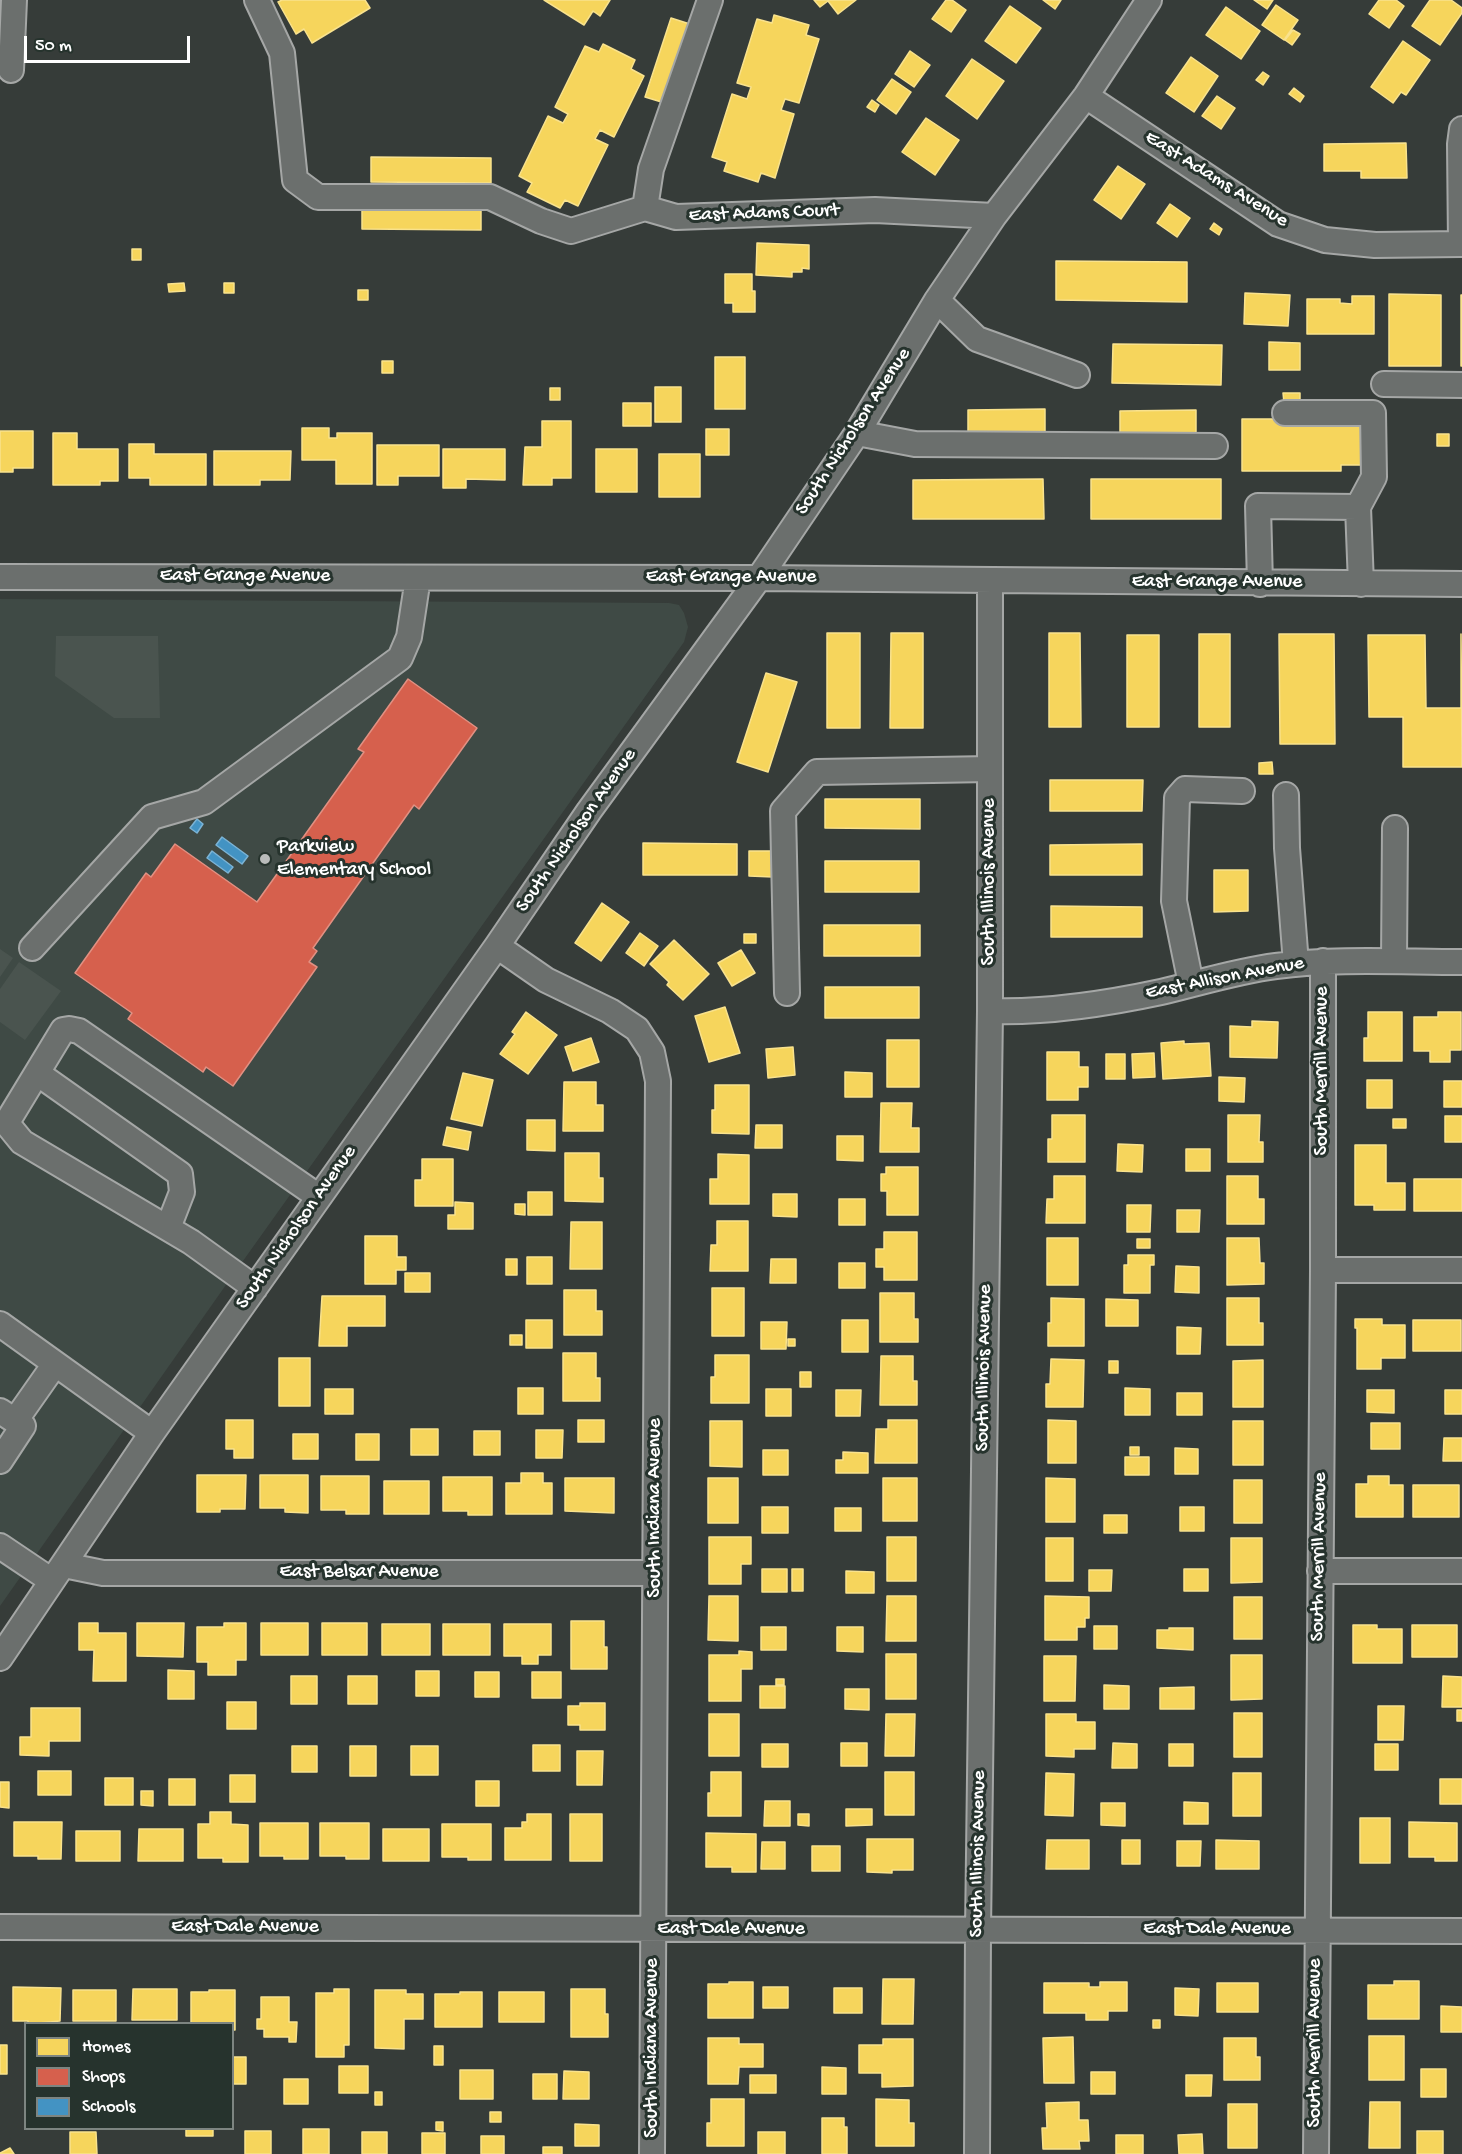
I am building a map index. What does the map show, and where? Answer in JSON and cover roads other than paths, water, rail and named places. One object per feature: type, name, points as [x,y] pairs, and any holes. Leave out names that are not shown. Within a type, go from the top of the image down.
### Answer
[{"type":"street","points":[[11,70],[14,0]]},
{"type":"street","points":[[257,0],[282,53],[294,180],[318,198],[490,197],[541,221],[570,231],[645,208],[651,169],[710,0]]},
{"type":"street","name":"South Nicholson Avenue","points":[[0,1658],[152,1433],[497,946],[589,811],[759,578],[857,433],[937,300],[994,216],[1086,96],[1149,0]]},
{"type":"street","name":"East Adams Avenue","points":[[1086,96],[1278,224],[1325,240],[1375,245],[1462,244]]},
{"type":"street","points":[[1462,129],[1460,144],[1462,244]]},
{"type":"street","name":"East Adams Court","points":[[645,208],[676,217],[875,210],[994,216]]},
{"type":"street","points":[[937,300],[977,339],[1077,375]]},
{"type":"street","points":[[1384,384],[1462,385]]},
{"type":"street","points":[[1285,413],[1372,413],[1374,477],[1358,507],[1361,584]]},
{"type":"street","points":[[857,433],[915,444],[1215,446]]},
{"type":"street","points":[[1260,584],[1258,506],[1358,507]]},
{"type":"street","name":"East Grange Avenue","points":[[0,577],[759,578],[1462,584]]},
{"type":"street","points":[[32,948],[152,817],[204,802],[400,658],[410,637],[418,578]]},
{"type":"street","name":"South Illinois Avenue","points":[[977,2154],[990,1011],[990,581]]},
{"type":"street","points":[[787,993],[783,811],[817,772],[990,769]]},
{"type":"street","points":[[1191,984],[1174,901],[1177,798],[1185,789],[1242,791]]},
{"type":"street","points":[[1286,795],[1287,848],[1296,964]]},
{"type":"street","points":[[1394,962],[1395,828]]},
{"type":"street","name":"South Indiana Avenue","points":[[497,946],[546,980],[610,1011],[637,1029],[652,1052],[658,1081],[652,2154]]},
{"type":"street","name":"East Allison Avenue","points":[[990,1011],[1069,1008],[1160,992],[1274,966],[1323,961],[1462,962]]},
{"type":"street","name":"South Merrill Avenue","points":[[1316,2154],[1323,1270],[1323,961]]},
{"type":"street","points":[[255,1288],[191,1242],[22,1142],[15,1135],[8,1125],[9,1119],[63,1030],[79,1031],[319,1197]]},
{"type":"street","points":[[37,1072],[180,1174],[182,1192],[168,1228]]},
{"type":"street","points":[[1323,1270],[1462,1270]]},
{"type":"street","points":[[0,1324],[152,1433]]},
{"type":"street","points":[[0,1461],[23,1426],[8,1416],[55,1364]]},
{"type":"street","points":[[0,1546],[58,1573]]},
{"type":"street","points":[[1320,1571],[1462,1571]]},
{"type":"street","name":"East Belsar Avenue","points":[[58,1573],[655,1574]]},
{"type":"street","name":"East Dale Avenue","points":[[0,1928],[1462,1931]]},
{"type":"place","name":"Parkview Elementary School","points":[[265,859]]}]
